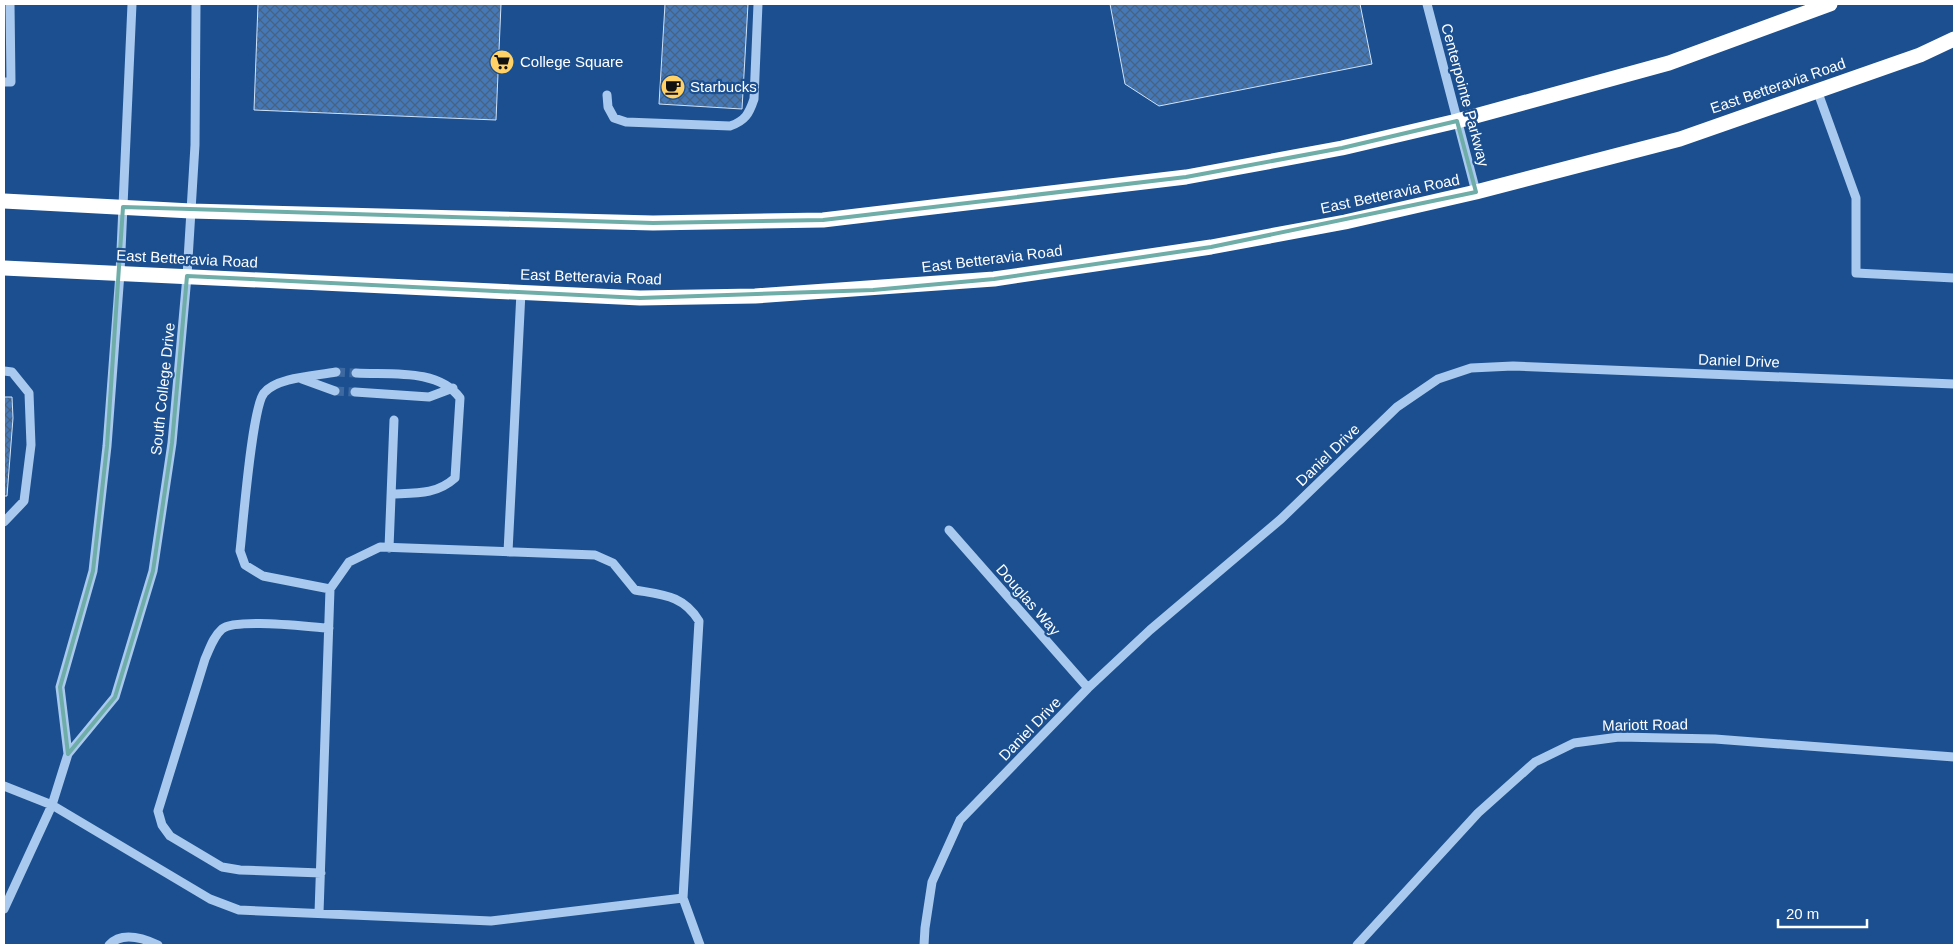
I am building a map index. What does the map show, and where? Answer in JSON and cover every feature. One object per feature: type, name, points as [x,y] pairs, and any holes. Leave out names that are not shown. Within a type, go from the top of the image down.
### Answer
[{"type":"highway","points":[[4,201],[191,210],[653,223],[823,220],[1186,177],[1342,148],[1457,121],[1669,63],[1830,4]]},
{"type":"highway","name":"East Betteravia Road","points":[[4,268],[640,298],[755,296],[994,280],[1211,247],[1345,222],[1476,192],[1680,139],[1920,54],[1954,39]]},
{"type":"street","points":[[4,82],[11,82],[10,4]]},
{"type":"street","name":"South College Drive","points":[[68,754],[60,687],[93,571],[107,446],[120,273],[132,4]]},
{"type":"street","name":"South College Drive","points":[[4,909],[52,805],[68,754],[115,697],[153,572],[172,443],[187,276],[195,145],[196,4]]},
{"type":"street","points":[[607,95],[608,107],[614,118],[626,122],[730,126],[741,122],[749,113],[754,99],[758,4]]},
{"type":"street","name":"Centerpointe Parkway","points":[[1427,4],[1476,192]]},
{"type":"street","points":[[1817,90],[1856,198],[1856,273],[1954,278]]},
{"type":"street","points":[[508,552],[520,292]]},
{"type":"street","name":"Daniel Drive","points":[[924,945],[932,882],[960,820],[1088,688],[1150,630],[1281,519],[1398,407],[1438,379],[1471,368],[1513,366],[1954,384]]},
{"type":"street","points":[[4,371],[12,372],[29,393],[31,446],[24,501],[4,522]]},
{"type":"street","points":[[330,588],[263,576],[245,565],[240,551],[256,418],[263,393],[281,381],[336,372]]},
{"type":"street","points":[[356,373],[431,378],[453,388],[460,398],[455,478],[445,487],[429,493],[391,494]]},
{"type":"street","points":[[300,379],[335,390]]},
{"type":"street","points":[[355,392],[429,397],[453,388]]},
{"type":"street","points":[[389,548],[394,420]]},
{"type":"street","name":"Douglas Way","points":[[949,530],[1088,688]]},
{"type":"street","points":[[319,914],[330,588],[350,562],[380,547],[595,555],[612,563],[635,590],[669,595],[690,608],[699,621],[683,898],[700,945]]},
{"type":"street","points":[[321,873],[240,870],[222,867],[170,836],[162,825],[158,811],[205,659],[218,633],[223,628],[243,623],[328,628]]},
{"type":"street","name":"Mariott Road","points":[[1357,945],[1478,813],[1535,762],[1574,743],[1619,736],[1715,739],[1954,757]]},
{"type":"street","points":[[4,786],[52,805],[210,899],[239,910],[491,922],[683,898]]},
{"type":"street","points":[[109,945],[128,936],[145,939],[158,945]]},
{"type":"highlighted area","points":[[1457,121],[1476,192],[1211,247],[994,279],[873,290],[640,298],[187,276],[172,443],[153,571],[115,697],[68,754],[60,687],[93,571],[107,446],[123,207],[653,223],[823,220],[1186,177],[1342,148]]},
{"type":"building","points":[[258,4],[501,4],[496,120],[254,110]]},
{"type":"building","points":[[665,4],[748,4],[742,109],[659,104]]},
{"type":"building","points":[[1110,4],[1360,4],[1372,64],[1159,106],[1125,84]]},
{"type":"building","points":[[4,397],[12,397],[13,418],[7,496],[4,496]]},
{"type":"tunnel","points":[[336,372],[356,373]]},
{"type":"tunnel","points":[[335,391],[355,392]]},
{"type":"place","name":"College Square","points":[[502,62]]},
{"type":"place","name":"Starbucks","points":[[673,87]]}]
